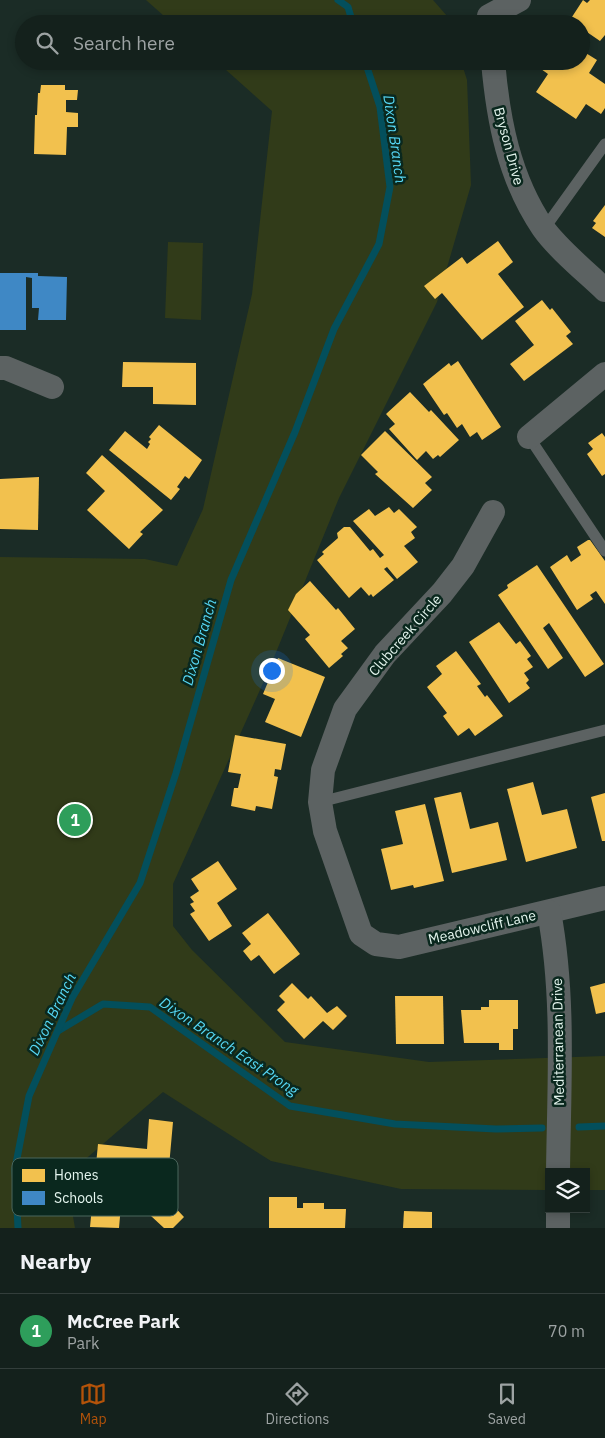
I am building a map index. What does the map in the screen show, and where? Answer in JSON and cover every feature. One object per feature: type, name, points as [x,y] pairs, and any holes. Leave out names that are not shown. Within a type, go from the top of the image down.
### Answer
[{"type":"street","points":[[487,13],[519,0]]},
{"type":"street","name":"Bryson Drive","points":[[494,70],[504,139],[521,190],[544,229],[605,290]]},
{"type":"street","points":[[0,368],[6,368],[52,388]]},
{"type":"street","points":[[529,437],[605,374]]},
{"type":"street","name":"Clubcreek Circle","points":[[360,934],[325,830],[320,802],[323,770],[345,709],[385,654],[442,593],[463,566],[493,512]]},
{"type":"street","name":"Meadowcliff Lane","points":[[360,934],[376,944],[399,947],[605,898]]},
{"type":"street","name":"Mediterranean Drive","points":[[549,912],[556,948],[559,997],[558,1168]]},
{"type":"street","points":[[558,1213],[558,1228]]},
{"type":"lane","points":[[544,229],[605,144]]},
{"type":"lane","points":[[529,437],[605,551]]},
{"type":"lane","points":[[320,802],[605,730]]},
{"type":"green space","points":[[146,0],[433,0],[446,15],[163,15]]},
{"type":"green space","points":[[226,70],[464,70],[467,80],[471,185],[437,302],[339,498],[268,672],[173,884],[173,926],[192,950],[285,1042],[429,1062],[605,1056],[605,1190],[590,1190],[590,1168],[545,1168],[545,1190],[401,1189],[271,1161],[163,1092],[87,1158],[12,1158],[12,1216],[73,1216],[75,1228],[0,1228],[0,557],[145,559],[177,566],[203,509],[252,294],[272,111]]},
{"type":"green space","points":[[168,242],[203,243],[201,320],[165,318]]},
{"type":"building: Homes","points":[[583,0],[587,3],[590,0],[605,0],[605,35],[600,41],[590,34],[590,15],[573,15]]},
{"type":"building: Homes","points":[[590,56],[597,60],[589,73],[605,84],[605,108],[601,114],[586,104],[576,119],[536,92],[548,74],[542,70],[590,70]]},
{"type":"building: Homes","points":[[41,85],[65,85],[65,90],[78,90],[77,100],[66,100],[66,112],[78,113],[78,127],[67,127],[66,155],[34,154],[35,115],[37,115],[38,93],[40,93]]},
{"type":"building: Homes","points":[[605,205],[605,237],[592,228],[596,223],[593,221]]},
{"type":"building: Homes","points":[[498,241],[513,262],[498,274],[524,307],[482,340],[442,293],[435,299],[424,286],[462,257],[467,264]]},
{"type":"building: Homes","points":[[542,300],[550,310],[552,308],[571,332],[566,336],[573,344],[524,381],[510,364],[534,345],[515,321]]},
{"type":"building: Homes","points":[[458,361],[501,427],[482,440],[477,432],[470,437],[462,424],[457,428],[447,413],[444,415],[423,384],[449,363],[451,366]]},
{"type":"building: Homes","points":[[123,362],[196,363],[196,405],[153,404],[153,387],[122,387]]},
{"type":"building: Homes","points":[[410,392],[429,412],[431,410],[459,440],[440,457],[438,455],[433,459],[426,451],[417,460],[389,429],[395,424],[386,414]]},
{"type":"building: Homes","points":[[159,425],[202,460],[189,479],[185,476],[177,487],[180,489],[171,500],[109,450],[125,431],[147,449],[150,444],[148,442],[151,439],[149,437]]},
{"type":"building: Homes","points":[[385,431],[432,477],[425,483],[432,490],[413,508],[375,474],[378,472],[361,455]]},
{"type":"building: Homes","points":[[602,433],[605,437],[605,474],[602,476],[587,454],[593,449],[588,443]]},
{"type":"building: Homes","points":[[102,455],[163,510],[140,532],[143,534],[129,549],[87,510],[105,491],[86,473]]},
{"type":"building: Homes","points":[[39,477],[38,530],[0,529],[0,479]]},
{"type":"building: Homes","points":[[389,507],[394,513],[399,509],[417,527],[411,532],[415,538],[404,546],[418,562],[397,579],[387,567],[384,569],[394,580],[373,597],[371,594],[369,596],[361,587],[349,598],[317,560],[324,554],[322,552],[338,538],[337,533],[344,527],[350,527],[370,551],[373,549],[380,558],[384,555],[353,521],[369,509],[375,516]]},
{"type":"building: Homes","points":[[590,540],[605,561],[605,604],[596,591],[590,595],[593,599],[577,610],[550,567],[567,555],[571,562],[581,555],[577,547]]},
{"type":"building: Homes","points":[[537,565],[604,664],[585,677],[549,623],[543,628],[563,658],[548,669],[498,595],[508,588],[507,585]]},
{"type":"building: Homes","points":[[310,581],[336,610],[338,608],[355,629],[341,641],[348,648],[341,654],[343,656],[329,668],[305,639],[310,635],[288,610],[296,594]]},
{"type":"building: Homes","points":[[499,622],[516,644],[520,641],[531,656],[527,659],[533,667],[524,673],[529,680],[526,683],[530,688],[509,703],[469,642]]},
{"type":"building: Homes","points":[[456,651],[481,684],[477,686],[485,697],[487,695],[503,716],[475,736],[469,728],[458,736],[443,716],[447,713],[427,687],[442,674],[436,666]]},
{"type":"building: Homes","points":[[278,658],[325,677],[301,737],[265,722],[275,699],[263,694]]},
{"type":"building: Homes","points":[[235,735],[286,744],[281,770],[275,769],[274,776],[278,777],[272,809],[256,806],[255,811],[231,806],[234,788],[238,788],[241,774],[228,772]]},
{"type":"building: Homes","points":[[533,782],[542,815],[567,809],[577,848],[526,862],[507,789]]},
{"type":"building: Homes","points":[[461,792],[470,829],[498,822],[507,860],[452,873],[434,798]]},
{"type":"building: Homes","points":[[605,793],[605,841],[602,841],[591,797]]},
{"type":"building: Homes","points":[[425,804],[444,881],[414,888],[413,885],[391,890],[381,849],[403,844],[395,811]]},
{"type":"building: Homes","points":[[218,861],[237,889],[217,903],[232,926],[209,941],[190,914],[195,911],[190,904],[194,902],[190,897],[199,891],[191,879]]},
{"type":"building: Homes","points":[[268,913],[300,954],[274,974],[259,955],[251,961],[243,951],[251,944],[242,933]]},
{"type":"building: Homes","points":[[292,983],[308,999],[311,996],[327,1013],[337,1006],[347,1016],[333,1030],[323,1021],[304,1039],[277,1010],[285,1002],[279,996]]},
{"type":"building: Homes","points":[[605,983],[605,1012],[596,1014],[590,987]]},
{"type":"building: Homes","points":[[395,996],[443,996],[444,1044],[396,1044]]},
{"type":"building: Homes","points":[[489,1000],[518,1000],[518,1029],[513,1029],[513,1050],[499,1050],[499,1043],[464,1043],[461,1010],[481,1010],[481,1007],[489,1007]]},
{"type":"building: Homes","points":[[149,1119],[173,1122],[170,1158],[97,1158],[98,1144],[147,1149]]},
{"type":"building: Homes","points":[[269,1197],[297,1197],[297,1208],[303,1208],[303,1203],[324,1203],[324,1209],[346,1209],[345,1228],[269,1228]]},
{"type":"building: Homes","points":[[178,1211],[184,1217],[173,1228],[164,1228],[151,1216],[178,1216]]},
{"type":"building: Homes","points":[[404,1211],[432,1212],[432,1228],[403,1228]]},
{"type":"building: Homes","points":[[91,1216],[120,1216],[119,1228],[90,1227]]},
{"type":"building: Schools","points":[[0,273],[38,273],[38,276],[67,277],[66,320],[38,320],[39,308],[32,308],[32,278],[26,277],[26,330],[0,330]]},
{"type":"waterway","name":"Dixon Branch","points":[[338,0],[348,7],[350,15]]},
{"type":"waterway","name":"Dixon Branch","points":[[17,1158],[29,1096],[72,998],[140,883],[176,773],[231,580],[295,432],[334,329],[379,244],[390,187],[380,107],[368,70]]},
{"type":"waterway","name":"Dixon Branch East Prong","points":[[58,1031],[103,1004],[150,1007],[290,1106],[395,1124],[496,1129],[542,1128]]},
{"type":"waterway","name":"Dixon Branch East Prong","points":[[579,1127],[605,1126]]},
{"type":"waterway","name":"Dixon Branch","points":[[17,1216],[18,1228]]},
{"type":"place","name":"McCree Park","points":[[75,820]]}]
